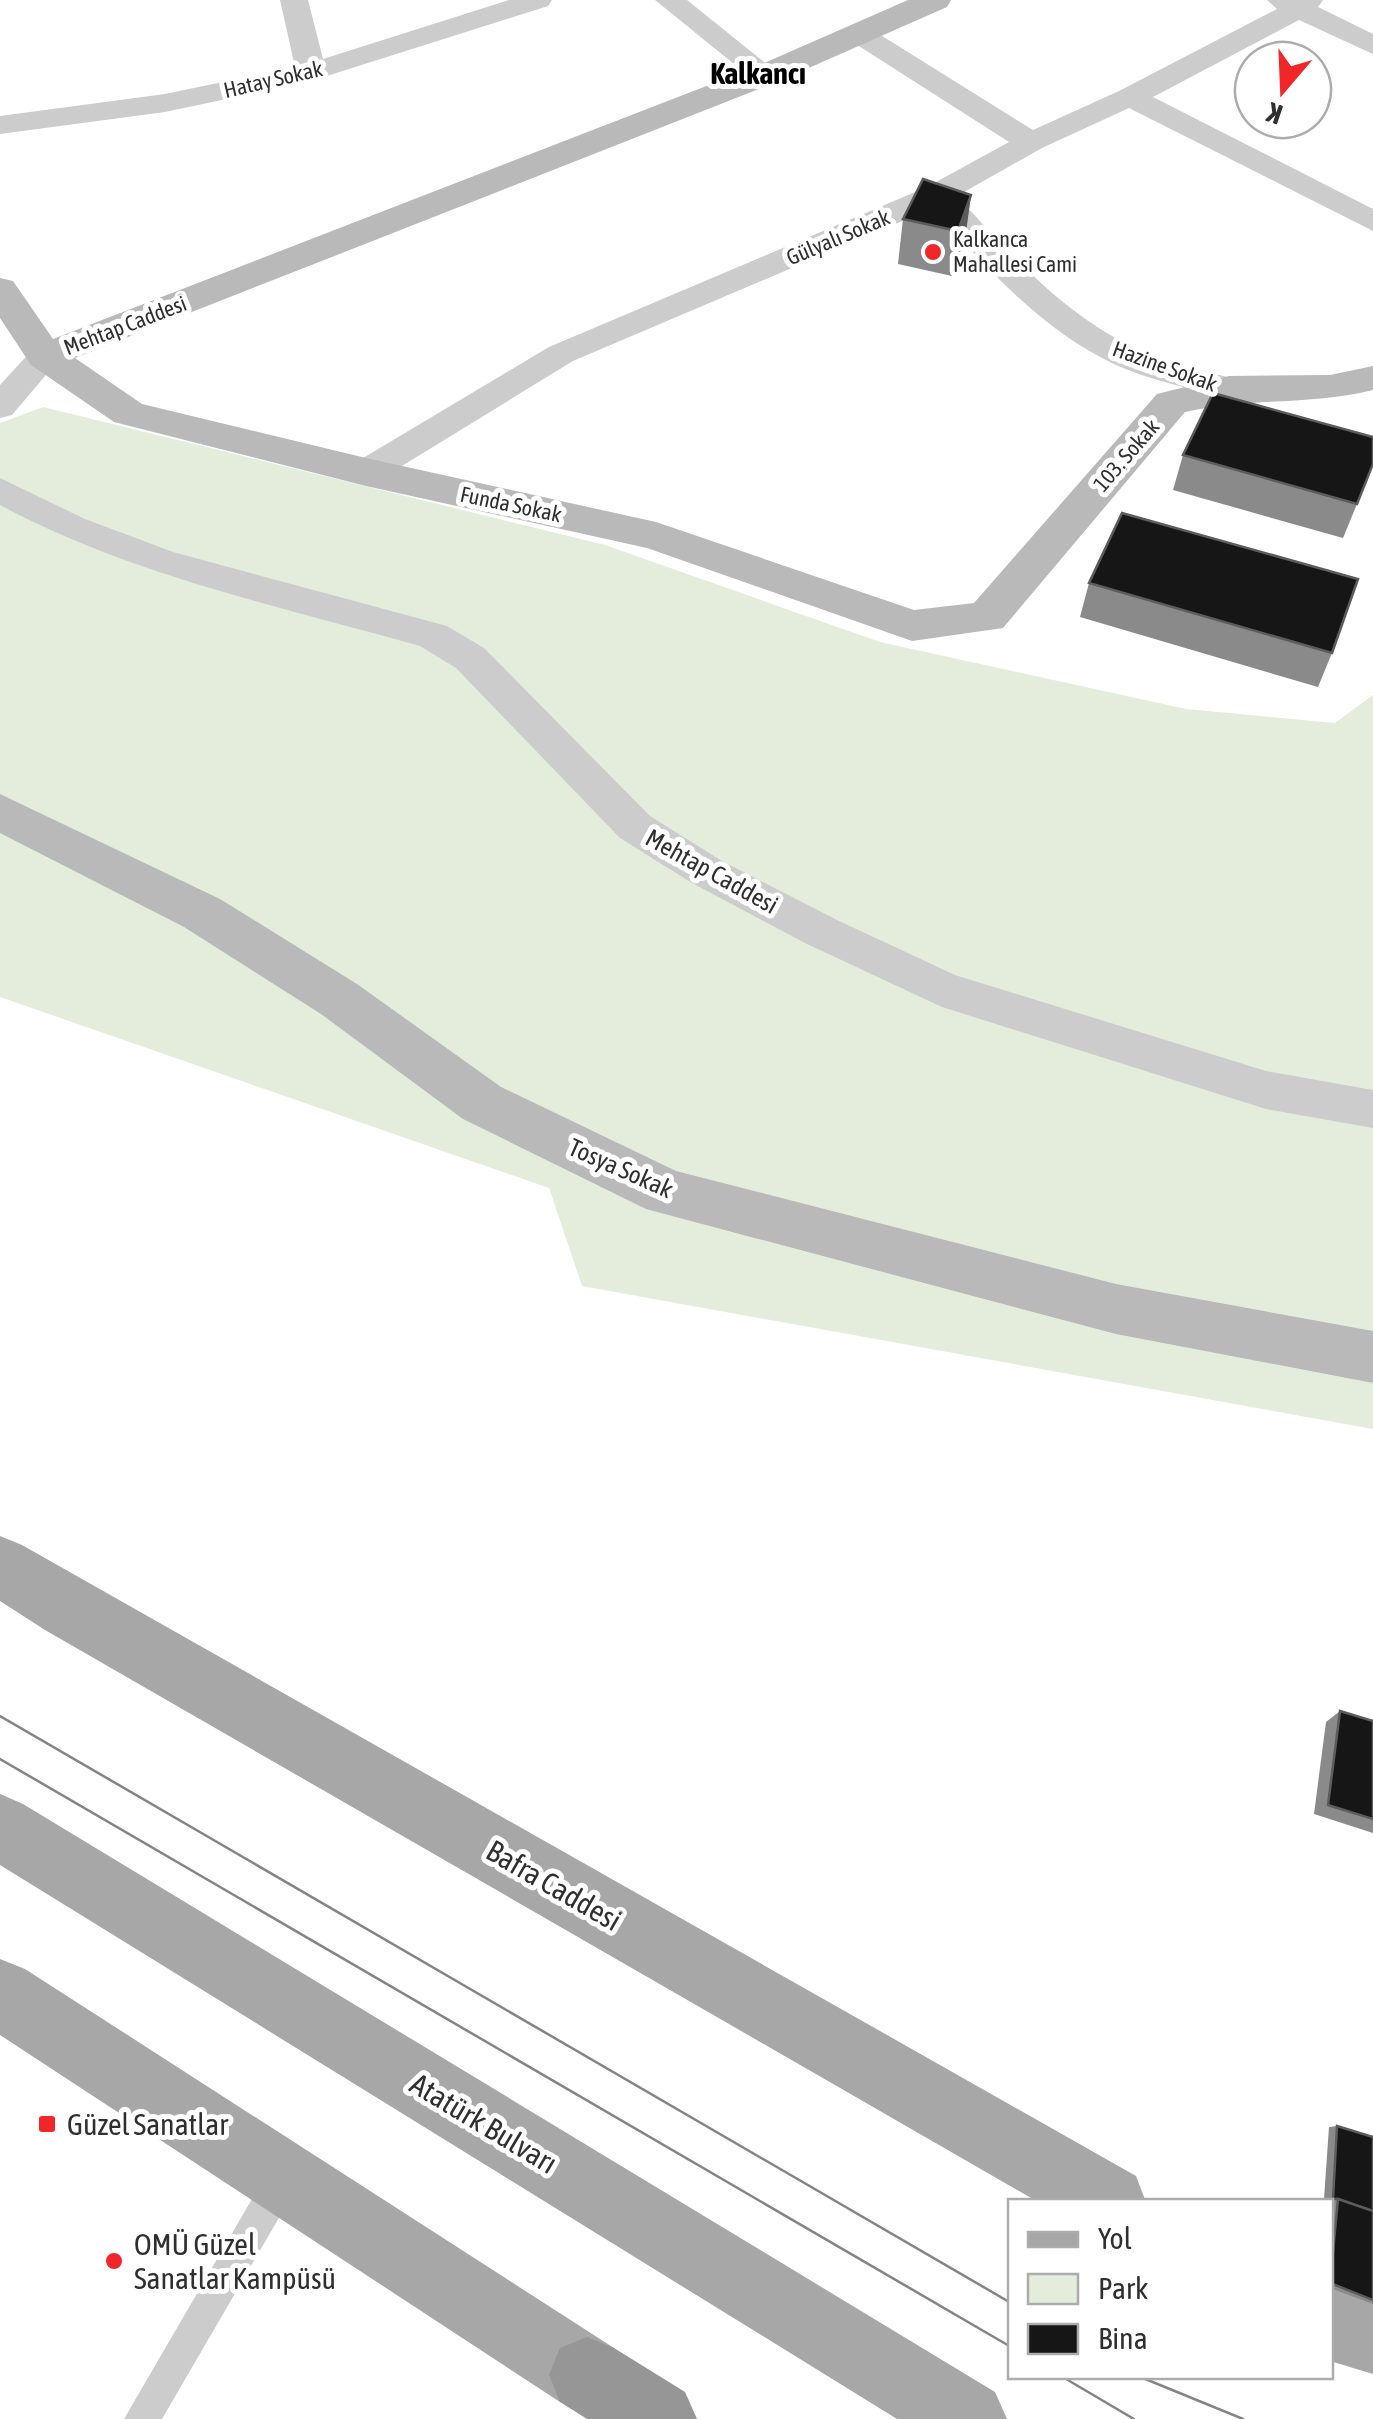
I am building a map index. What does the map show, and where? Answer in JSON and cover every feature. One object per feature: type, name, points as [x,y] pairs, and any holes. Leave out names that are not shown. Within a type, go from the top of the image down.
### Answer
[{"type":"highway","points":[[614,2397],[658,2419]]},
{"type":"main road","name":"Bafra Caddesi","points":[[0,1566],[67,1608],[1105,2199]]},
{"type":"main road","name":"Atatürk Bulvarı","points":[[0,1827],[968,2419]]},
{"type":"main road","points":[[0,1994],[614,2397]]},
{"type":"main road","points":[[1333,2325],[1373,2336]]},
{"type":"street","points":[[294,0],[311,72]]},
{"type":"street","name":"Hatay Sokak","points":[[0,125],[165,102],[311,72],[538,0]]},
{"type":"street","points":[[669,0],[766,75]]},
{"type":"street","name":"Mehtap Caddesi","points":[[0,406],[45,356],[766,75],[935,0]]},
{"type":"street","points":[[1296,3],[1373,46]]},
{"type":"street","name":"Gülyalı Sokak","points":[[366,472],[561,354],[938,194],[1031,142],[1130,97],[1296,3]]},
{"type":"street","points":[[861,35],[1031,142]]},
{"type":"street","points":[[1130,97],[1373,221]]},
{"type":"street","name":"Hazine Sokak","points":[[938,194],[992,254],[1062,314],[1114,351],[1229,389],[1309,429]]},
{"type":"street","points":[[0,289],[45,356]]},
{"type":"street","name":"Funda Sokak","points":[[45,356],[128,413],[366,472],[656,536],[912,626],[987,617]]},
{"type":"street","name":"103. Sokak","points":[[987,617],[1170,403],[1229,389],[1330,388],[1373,378]]},
{"type":"street","name":"Mehtap Caddesi","points":[[0,490],[72,528],[161,561],[433,636],[470,658],[635,827],[707,872],[942,989],[1266,1090],[1373,1110]]},
{"type":"street","name":"Tosya Sokak","points":[[0,812],[202,913],[339,999],[482,1103],[666,1192],[1116,1309],[1373,1358]]},
{"type":"lane","points":[[142,2419],[282,2180]]},
{"type":"green space","points":[[43,407],[605,545],[880,642],[1186,709],[1335,723],[1373,695],[1373,1429],[582,1286],[549,1188],[0,997],[0,423]]},
{"type":"building","points":[[923,179],[971,195],[958,231],[903,219]]},
{"type":"building","points":[[1213,393],[1373,437],[1373,464],[1357,504],[1183,455]]},
{"type":"building","points":[[1122,513],[1358,579],[1332,653],[1089,583]]},
{"type":"building","points":[[1340,1711],[1373,1721],[1373,1819],[1328,1805]]},
{"type":"building","points":[[1337,2126],[1373,2137],[1373,2211],[1333,2199]]},
{"type":"building","points":[[1338,2199],[1373,2211],[1373,2300],[1333,2284]]},
{"type":"tram line","points":[[0,1716],[1008,2301]]},
{"type":"tram line","points":[[0,1759],[1008,2345]]},
{"type":"tram line","points":[[1066,2379],[1134,2419]]},
{"type":"tram line","points":[[1145,2379],[1243,2419]]},
{"type":"place","name":"Kalkanca Mahallesi Cami","points":[[933,252]]},
{"type":"place","name":"Güzel Sanatlar","points":[[47,2124]]},
{"type":"place","name":"OMÜ Güzel Sanatlar Kampüsü","points":[[114,2261]]},
{"type":"district","name":"Kalkancı","points":[[758,73]]}]
